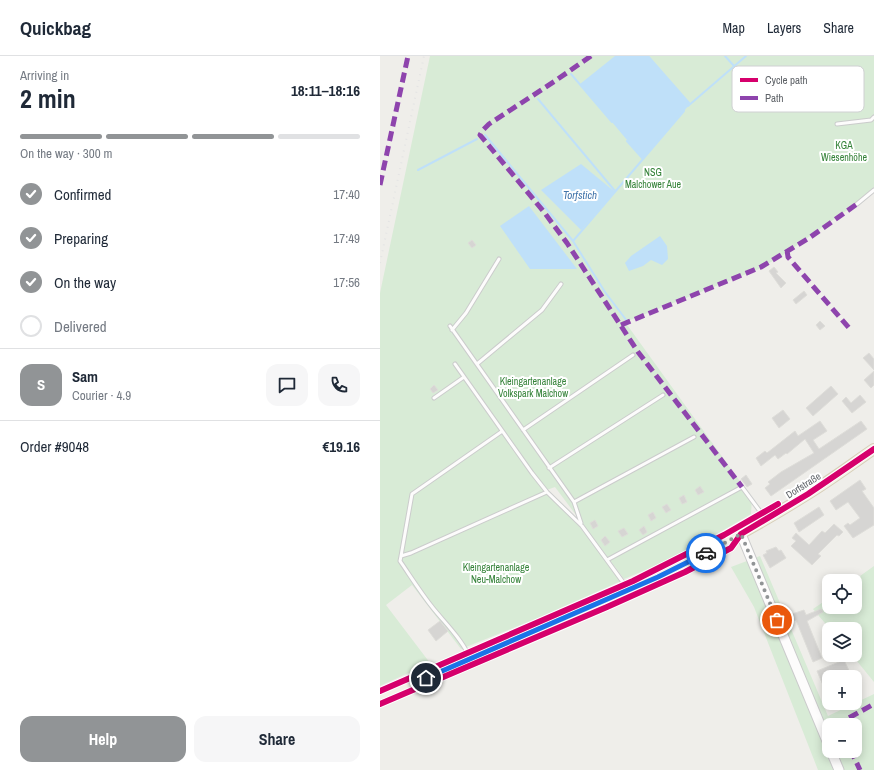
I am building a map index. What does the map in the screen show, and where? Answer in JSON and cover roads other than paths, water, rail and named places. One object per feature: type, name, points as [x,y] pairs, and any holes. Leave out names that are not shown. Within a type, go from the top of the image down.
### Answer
[{"type":"main road","name":"Dorfstraße","points":[[380,697],[628,590],[694,559],[741,534],[808,494],[874,449]]},
{"type":"main road","points":[[741,534],[822,729]]},
{"type":"main road","points":[[834,758],[839,770]]},
{"type":"lane","points":[[837,124],[870,120],[874,117]]},
{"type":"lane","points":[[857,204],[874,190]]},
{"type":"lane","points":[[452,330],[466,313],[499,259]]},
{"type":"lane","points":[[477,364],[542,310],[561,284]]},
{"type":"lane","points":[[450,326],[574,502],[582,526]]},
{"type":"lane","points":[[523,430],[633,355]]},
{"type":"lane","points":[[455,364],[501,432],[547,492],[582,526],[628,590]]},
{"type":"lane","points":[[434,398],[464,377]]},
{"type":"lane","points":[[549,468],[663,395]]},
{"type":"lane","points":[[470,659],[464,647],[431,606],[400,561],[412,494],[501,432]]},
{"type":"lane","points":[[574,502],[694,437]]},
{"type":"lane","points":[[607,560],[742,487],[766,519]]},
{"type":"lane","points":[[401,556],[411,553],[547,492]]},
{"type":"water","points":[[615,56],[648,56],[690,104],[643,159],[580,84]]},
{"type":"water","name":"Torfstich","points":[[581,164],[615,192],[581,230],[541,190]]},
{"type":"water","name":"Torfstich","points":[[529,206],[577,269],[530,269],[500,226]]},
{"type":"water","points":[[660,236],[667,246],[668,259],[662,265],[651,260],[643,266],[629,271],[625,263],[631,256]]},
{"type":"waterway","points":[[648,56],[690,104]]},
{"type":"waterway","points":[[725,56],[734,66]]},
{"type":"waterway","points":[[734,66],[746,56]]},
{"type":"waterway","points":[[688,106],[732,68]]},
{"type":"waterway","points":[[571,74],[612,122]]},
{"type":"waterway","points":[[538,99],[615,191]]},
{"type":"waterway","points":[[573,241],[684,111]]},
{"type":"waterway","points":[[485,135],[573,241],[605,292],[627,321]]},
{"type":"waterway","points":[[418,170],[477,139]]},
{"type":"waterway","points":[[627,141],[643,159]]},
{"type":"railway","points":[[380,263],[424,56]]},
{"type":"park label","name":"KGA Wiesenhöhe","points":[[844,150]]},
{"type":"park label","name":"NSG Malchower Aue","points":[[653,178]]},
{"type":"park label","name":"Kleingartenanlage Volkspark Malchow","points":[[533,386]]},
{"type":"park label","name":"Kleingartenanlage Neu-Malchow","points":[[496,572]]}]
